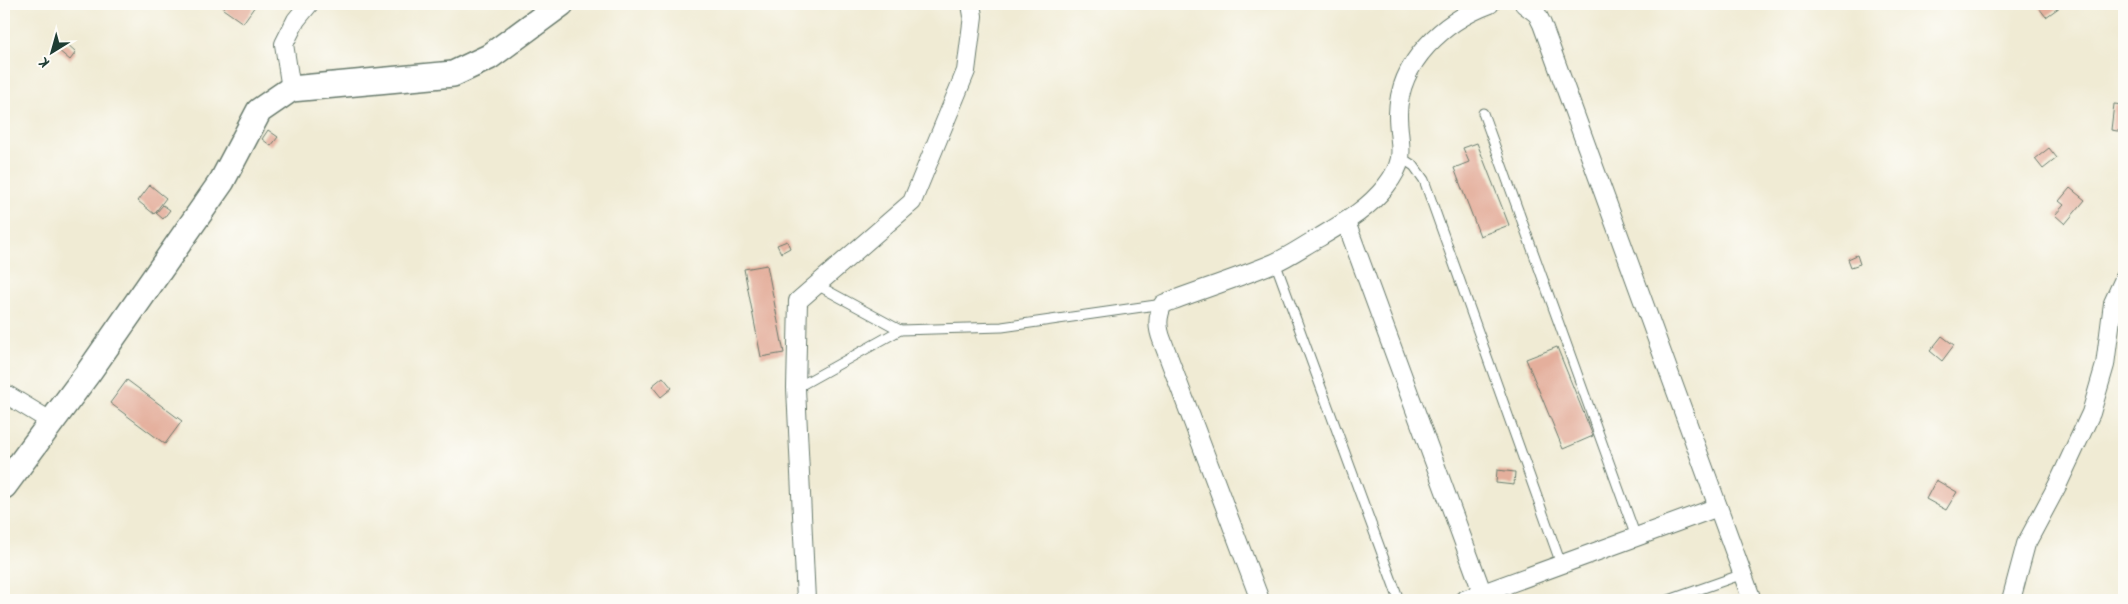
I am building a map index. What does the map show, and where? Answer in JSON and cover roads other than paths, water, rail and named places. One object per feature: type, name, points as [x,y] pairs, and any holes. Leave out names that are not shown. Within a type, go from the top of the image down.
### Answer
[{"type":"street","points":[[291,89],[284,44],[296,20],[309,4]]},
{"type":"street","points":[[4,486],[88,373],[222,181],[260,111],[291,89],[453,74],[490,57],[561,4]]},
{"type":"street","points":[[806,600],[796,388],[798,301],[912,202],[966,71],[973,16],[971,4]]},
{"type":"street","points":[[1260,600],[1158,330],[1158,319],[1163,304],[1275,262],[1346,222],[1376,198],[1396,171],[1400,157],[1401,141],[1398,114],[1400,97],[1406,78],[1426,47],[1438,33],[1469,12],[1490,4]]},
{"type":"street","points":[[1524,4],[1537,14],[1542,24],[1752,600]]},
{"type":"street","points":[[1346,222],[1484,597]]},
{"type":"street","points":[[2011,600],[2026,544],[2057,486],[2091,413],[2105,365],[2113,303],[2124,279]]},
{"type":"street","points":[[4,393],[52,422]]},
{"type":"street","points":[[1464,600],[1484,597],[1561,564],[1718,507]]},
{"type":"lane","points":[[1483,113],[1636,537]]},
{"type":"lane","points":[[1400,157],[1414,166],[1424,180],[1561,564]]},
{"type":"lane","points":[[1275,262],[1399,600]]},
{"type":"lane","points":[[817,285],[900,330]]},
{"type":"lane","points":[[796,388],[900,330],[1002,328],[1163,304]]},
{"type":"lane","points":[[1669,600],[1743,574]]}]
